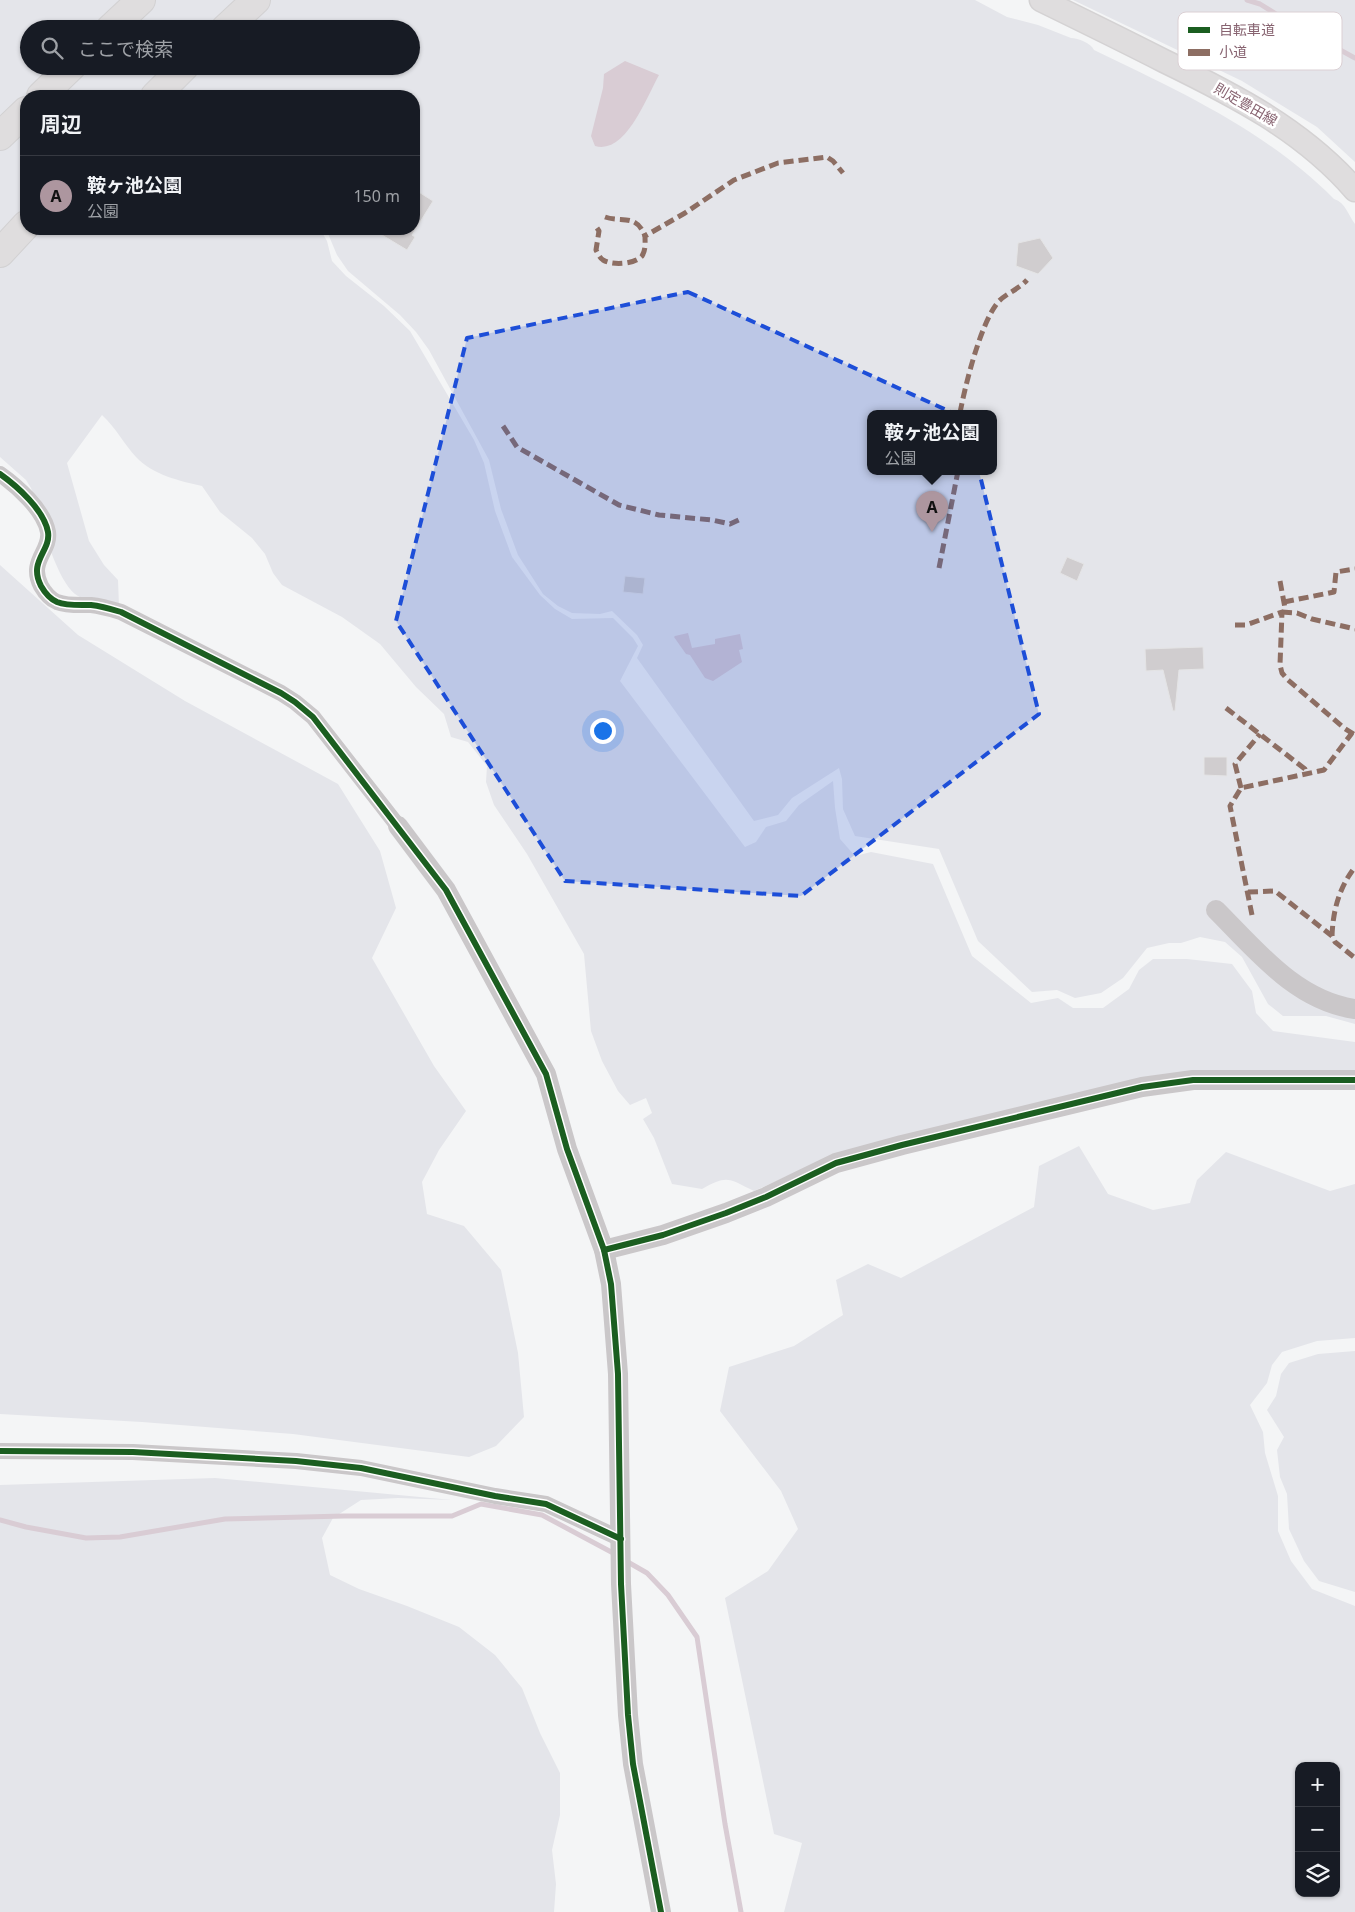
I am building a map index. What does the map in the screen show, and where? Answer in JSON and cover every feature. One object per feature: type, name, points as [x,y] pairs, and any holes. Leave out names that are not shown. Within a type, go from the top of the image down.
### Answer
[{"type":"highway","points":[[120,20],[141,0]]},
{"type":"highway","points":[[235,20],[256,0]]},
{"type":"highway","points":[[47,90],[63,75]]},
{"type":"highway","points":[[161,90],[176,75]]},
{"type":"highway","points":[[0,136],[20,117]]},
{"type":"highway","points":[[0,253],[20,231]]},
{"type":"main road","name":"則定豊田線","points":[[1041,0],[1178,67]]},
{"type":"main road","name":"則定豊田線","points":[[1184,70],[1256,108],[1308,145],[1338,171],[1355,190]]},
{"type":"street","points":[[0,474],[26,495],[45,522],[48,537],[36,573],[44,591],[51,598],[64,604],[105,607],[121,612],[281,693],[295,702],[313,718],[446,890],[546,1074],[567,1149],[604,1250],[611,1284],[618,1374],[621,1570],[628,1715],[634,1764],[661,1912]]},
{"type":"street","points":[[1216,910],[1290,981],[1321,999],[1355,1009]]},
{"type":"street","points":[[604,1250],[663,1235],[726,1213],[766,1197],[836,1163],[902,1145],[1142,1087],[1193,1080],[1355,1080]]},
{"type":"street","points":[[0,1451],[133,1452],[296,1461],[361,1468],[495,1496],[546,1504],[621,1543]]},
{"type":"highlighted area","points":[[688,292],[966,419],[1039,714],[801,896],[565,881],[396,621],[467,338]]},
{"type":"shaded area","points":[[0,0],[975,0],[1007,17],[1038,25],[1084,41],[1094,50],[1190,97],[1251,133],[1280,153],[1341,203],[1355,224],[1355,1024],[1326,1016],[1283,1016],[1268,1004],[1242,957],[1225,942],[1200,937],[1181,943],[1169,943],[1147,948],[1123,978],[1101,993],[1075,998],[1057,990],[1032,992],[978,941],[939,849],[855,836],[843,809],[842,779],[839,768],[792,798],[778,815],[754,821],[637,658],[643,645],[637,635],[612,611],[600,614],[572,613],[558,606],[543,594],[518,555],[501,509],[489,460],[429,350],[400,315],[348,271],[337,255],[329,235],[420,235],[420,90],[20,90],[20,235],[324,235],[332,261],[346,276],[384,306],[410,331],[474,440],[484,463],[495,511],[512,557],[540,595],[555,609],[572,619],[613,618],[633,638],[638,646],[620,681],[745,847],[756,842],[766,827],[786,821],[799,805],[833,781],[840,839],[855,856],[871,852],[933,864],[972,956],[1031,1003],[1058,998],[1073,1008],[1103,1008],[1129,989],[1139,970],[1153,959],[1187,959],[1232,964],[1252,991],[1256,1013],[1273,1031],[1355,1042],[1355,1075],[1246,1074],[805,1168],[754,1191],[728,1180],[718,1181],[702,1189],[672,1184],[654,1138],[643,1119],[652,1113],[646,1098],[630,1105],[618,1091],[602,1061],[591,1031],[584,954],[527,854],[494,805],[486,782],[487,766],[468,742],[451,737],[444,714],[416,687],[380,644],[342,617],[282,585],[273,573],[265,554],[252,538],[220,512],[202,486],[167,476],[150,468],[136,457],[102,415],[67,463],[89,541],[104,565],[118,580],[119,606],[86,599],[78,596],[70,589],[62,578],[49,547],[31,488],[26,480],[0,457]]},
{"type":"shaded area","points":[[1073,0],[1355,0],[1355,162],[1317,127],[1242,81],[1219,70],[1342,70],[1342,12],[1178,12],[1178,50]]},
{"type":"shaded area","points":[[625,61],[659,75],[642,109],[626,133],[616,142],[606,146],[595,146],[591,136],[603,88],[604,74]]},
{"type":"shaded area","points":[[0,565],[78,635],[185,701],[338,784],[380,851],[396,908],[372,958],[434,1066],[466,1111],[439,1150],[422,1182],[427,1214],[464,1226],[501,1270],[518,1353],[524,1417],[496,1446],[469,1457],[293,1434],[142,1422],[0,1414]]},
{"type":"shaded area","points":[[688,633],[692,648],[715,644],[715,639],[740,634],[743,649],[739,650],[742,662],[713,681],[705,678],[690,655],[686,654],[674,637]]},
{"type":"shaded area","points":[[1079,1146],[1108,1194],[1153,1210],[1190,1203],[1197,1180],[1226,1152],[1330,1191],[1355,1184],[1355,1338],[1317,1341],[1282,1352],[1272,1365],[1267,1383],[1250,1405],[1263,1432],[1265,1453],[1278,1496],[1278,1531],[1291,1561],[1312,1589],[1355,1606],[1355,1912],[784,1912],[802,1843],[774,1834],[725,1598],[768,1571],[798,1529],[781,1491],[720,1411],[729,1367],[794,1346],[843,1315],[836,1280],[868,1264],[901,1278],[1034,1207],[1039,1166]]},
{"type":"shaded area","points":[[1355,1351],[1355,1592],[1319,1581],[1304,1561],[1289,1529],[1287,1494],[1280,1477],[1277,1450],[1284,1437],[1267,1410],[1276,1396],[1281,1374],[1289,1363],[1318,1354]]},
{"type":"shaded area","points":[[215,1478],[452,1500],[398,1498],[361,1500],[333,1518],[322,1538],[330,1575],[359,1589],[459,1627],[495,1655],[522,1688],[540,1733],[560,1773],[560,1815],[552,1850],[556,1884],[554,1912],[0,1912],[0,1485]]},
{"type":"building","points":[[420,193],[433,201],[420,222]]},
{"type":"building","points":[[382,235],[412,235],[415,237],[407,250]]},
{"type":"building","points":[[1040,238],[1053,258],[1038,274],[1016,266],[1018,243]]},
{"type":"building","points":[[1067,557],[1084,564],[1077,581],[1060,573]]},
{"type":"building","points":[[625,576],[645,578],[643,594],[623,592]]},
{"type":"building","points":[[1203,647],[1204,669],[1179,670],[1175,711],[1173,711],[1163,670],[1146,671],[1145,649]]},
{"type":"building","points":[[1204,757],[1227,757],[1227,776],[1204,775]]},
{"type":"waterway","points":[[1247,0],[1260,4],[1273,12]]},
{"type":"waterway","points":[[1342,51],[1355,58]]},
{"type":"waterway","points":[[0,1520],[26,1527],[86,1538],[120,1537],[225,1519],[452,1516],[481,1504],[542,1515],[615,1554]]},
{"type":"waterway","points":[[626,1561],[647,1573],[668,1595],[697,1637],[725,1824],[741,1912]]},
{"type":"marked path","points":[[597,228],[599,231],[596,250],[603,260],[612,263],[634,261],[643,254],[645,236],[685,213],[734,180],[778,163],[827,157],[843,173]]},
{"type":"marked path","points":[[605,217],[633,221],[645,236]]},
{"type":"marked path","points":[[961,410],[980,338],[992,310],[1002,298],[1027,280]]},
{"type":"marked path","points":[[503,426],[517,447],[619,505],[659,515],[712,520],[730,524],[743,518]]},
{"type":"marked path","points":[[939,568],[957,475]]},
{"type":"marked path","points":[[1284,602],[1334,592],[1336,572],[1355,569]]},
{"type":"marked path","points":[[1280,581],[1285,608]]},
{"type":"marked path","points":[[1282,612],[1297,613],[1312,619],[1355,629]]},
{"type":"marked path","points":[[1235,625],[1246,625],[1282,612],[1280,665],[1282,673],[1344,728],[1355,735]]},
{"type":"marked path","points":[[1226,708],[1305,769],[1306,774]]},
{"type":"marked path","points":[[1252,915],[1230,806],[1241,788],[1324,770],[1352,733]]},
{"type":"marked path","points":[[1241,788],[1235,764],[1260,734]]},
{"type":"marked path","points":[[1332,936],[1338,900],[1349,875],[1355,867]]},
{"type":"marked path","points":[[1248,892],[1275,891],[1332,936],[1335,942],[1355,958]]},
{"type":"cycle path","points":[[0,474],[29,499],[36,507],[45,524],[48,539],[37,570],[41,586],[52,599],[65,604],[95,605],[121,612],[281,693],[313,717],[446,890],[546,1074],[567,1149],[604,1250],[611,1284],[618,1374],[621,1584],[628,1715],[633,1764],[661,1912]]},
{"type":"cycle path","points":[[604,1250],[663,1235],[726,1213],[766,1197],[836,1163],[902,1145],[1142,1087],[1193,1080],[1355,1080]]},
{"type":"cycle path","points":[[0,1451],[133,1452],[296,1461],[361,1468],[495,1496],[546,1504],[621,1539]]},
{"type":"place","name":"鞍ヶ池公園","points":[[932,532]]}]
